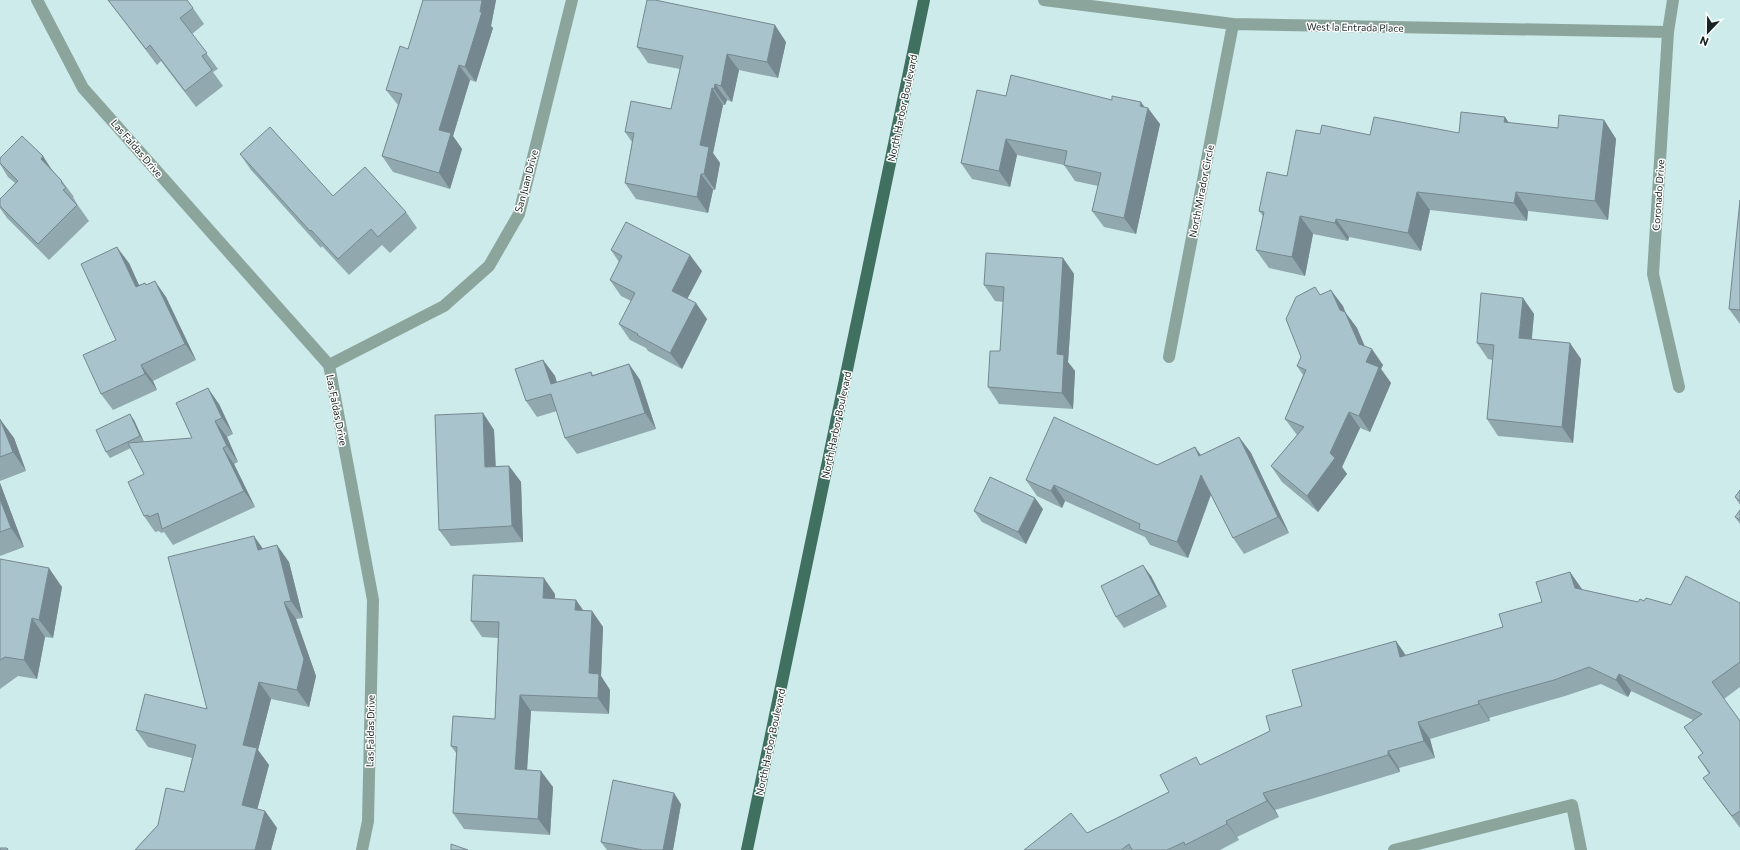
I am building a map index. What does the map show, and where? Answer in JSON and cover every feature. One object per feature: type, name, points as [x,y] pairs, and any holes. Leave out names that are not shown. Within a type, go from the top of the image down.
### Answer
[{"type":"main road","name":"North Harbor Boulevard","points":[[747,850],[924,0]]},
{"type":"street","name":"Las Faldas Drive","points":[[37,0],[84,88],[329,365],[373,600],[368,822],[362,850]]},
{"type":"street","name":"San Juan Drive","points":[[329,365],[444,306],[489,266],[519,214],[572,0]]},
{"type":"street","name":"West la Entrada Place","points":[[1044,0],[1233,24],[1668,32]]},
{"type":"street","name":"Coronado Drive","points":[[1673,0],[1668,32],[1653,274],[1679,387]]},
{"type":"street","name":"North Mirador Circle","points":[[1169,357],[1233,24]]},
{"type":"street","points":[[1394,850],[1572,805],[1581,850]]},
{"type":"building","points":[[108,0],[187,0],[193,8],[180,18],[207,53],[202,56],[212,70],[185,91],[150,45],[146,49]]},
{"type":"building","points":[[423,0],[482,0],[480,12],[482,12],[465,67],[459,65],[439,130],[451,133],[439,173],[382,156],[402,94],[386,90],[400,46],[408,49]]},
{"type":"building","points":[[647,0],[655,0],[775,25],[767,62],[727,54],[721,86],[715,84],[714,89],[712,88],[700,145],[709,147],[704,174],[701,174],[697,197],[625,183],[634,133],[625,132],[631,101],[671,109],[683,56],[637,47]]},
{"type":"building","points":[[1011,75],[1112,100],[1112,96],[1141,102],[1140,106],[1148,108],[1124,218],[1092,211],[1101,173],[1064,165],[1067,151],[1006,139],[999,171],[961,163],[977,90],[1006,96]]},
{"type":"building","points":[[1461,112],[1505,117],[1504,122],[1558,128],[1559,115],[1604,120],[1595,201],[1516,192],[1514,203],[1417,192],[1408,233],[1336,219],[1335,223],[1300,216],[1292,257],[1256,250],[1264,212],[1259,211],[1267,172],[1287,176],[1296,130],[1320,134],[1322,125],[1370,135],[1374,117],[1459,133]]},
{"type":"building","points":[[270,127],[333,196],[365,167],[406,212],[378,237],[371,229],[338,259],[311,230],[310,231],[240,154]]},
{"type":"building","points":[[22,136],[43,156],[41,159],[62,181],[61,182],[66,188],[63,190],[77,205],[38,244],[0,206],[0,199],[18,181],[0,163],[0,158]]},
{"type":"building","points":[[1740,200],[1740,310],[1729,309]]},
{"type":"building","points":[[626,222],[690,255],[672,291],[696,303],[670,353],[619,324],[635,293],[610,280],[622,256],[611,250]]},
{"type":"building","points":[[117,247],[136,287],[155,281],[185,344],[141,365],[145,374],[101,394],[83,355],[116,340],[81,264]]},
{"type":"building","points":[[986,253],[1063,258],[1057,354],[1064,355],[1062,393],[988,387],[990,351],[1000,351],[1004,287],[984,285]]},
{"type":"building","points":[[1315,287],[1320,295],[1331,290],[1340,310],[1345,312],[1359,344],[1372,349],[1366,362],[1379,367],[1359,416],[1349,412],[1330,453],[1335,458],[1307,496],[1271,466],[1304,427],[1285,419],[1306,370],[1297,366],[1301,357],[1286,319],[1296,297]]},
{"type":"building","points":[[1481,293],[1523,298],[1519,338],[1570,343],[1562,427],[1487,419],[1494,345],[1477,343]]},
{"type":"building","points":[[543,360],[551,384],[591,372],[592,376],[629,364],[645,413],[565,438],[551,394],[526,401],[515,369]]},
{"type":"building","points":[[208,388],[222,418],[215,421],[227,446],[223,448],[244,491],[162,529],[158,513],[149,517],[148,515],[144,516],[128,482],[144,474],[128,443],[192,438],[176,403]]},
{"type":"building","points":[[483,413],[485,467],[509,466],[512,526],[439,530],[435,415]]},
{"type":"building","points":[[130,414],[140,436],[106,452],[96,430]]},
{"type":"building","points":[[1054,417],[1157,465],[1195,447],[1199,456],[1239,437],[1278,517],[1233,538],[1201,475],[1177,542],[1139,529],[1140,524],[1054,485],[1051,491],[1026,480]]},
{"type":"building","points":[[0,419],[13,452],[0,457]]},
{"type":"building","points":[[990,477],[1035,498],[1018,532],[974,511]]},
{"type":"building","points":[[1740,490],[1740,501],[1735,497]]},
{"type":"building","points":[[0,499],[11,528],[0,532]]},
{"type":"building","points":[[1740,510],[1740,520],[1735,517]]},
{"type":"building","points":[[254,536],[258,550],[277,545],[291,601],[284,602],[304,659],[297,690],[259,682],[243,745],[257,748],[242,805],[265,811],[255,850],[135,850],[158,825],[166,788],[184,792],[196,745],[136,730],[145,694],[207,709],[168,557]]},
{"type":"building","points":[[0,559],[49,568],[39,620],[32,618],[24,660],[5,657],[0,660]]},
{"type":"building","points":[[1143,565],[1159,595],[1116,617],[1101,586]]},
{"type":"building","points":[[1570,572],[1575,588],[1638,602],[1640,599],[1644,601],[1646,598],[1671,605],[1686,576],[1740,603],[1740,662],[1712,682],[1740,721],[1740,811],[1732,816],[1703,778],[1710,773],[1698,757],[1703,753],[1684,727],[1702,714],[1619,674],[1616,680],[1589,667],[1554,680],[1478,701],[1479,704],[1418,722],[1424,741],[1388,751],[1388,755],[1263,793],[1267,801],[1226,821],[1227,824],[1185,845],[1184,842],[1167,850],[1132,850],[1129,844],[1121,850],[1024,850],[1071,813],[1087,833],[1169,792],[1160,775],[1196,757],[1200,765],[1270,731],[1266,716],[1302,706],[1292,670],[1396,641],[1400,657],[1503,627],[1499,614],[1542,602],[1536,582]]},
{"type":"building","points":[[473,575],[544,578],[543,598],[576,600],[575,610],[592,611],[589,673],[599,674],[598,698],[520,695],[515,769],[541,771],[538,819],[453,813],[457,747],[451,746],[453,716],[495,719],[499,622],[471,621]]},
{"type":"building","points":[[613,780],[674,793],[663,850],[643,850],[601,842]]},
{"type":"building","points":[[451,844],[468,850],[451,850]]},
{"type":"building","points":[[0,848],[7,848],[8,850],[0,850]]}]
